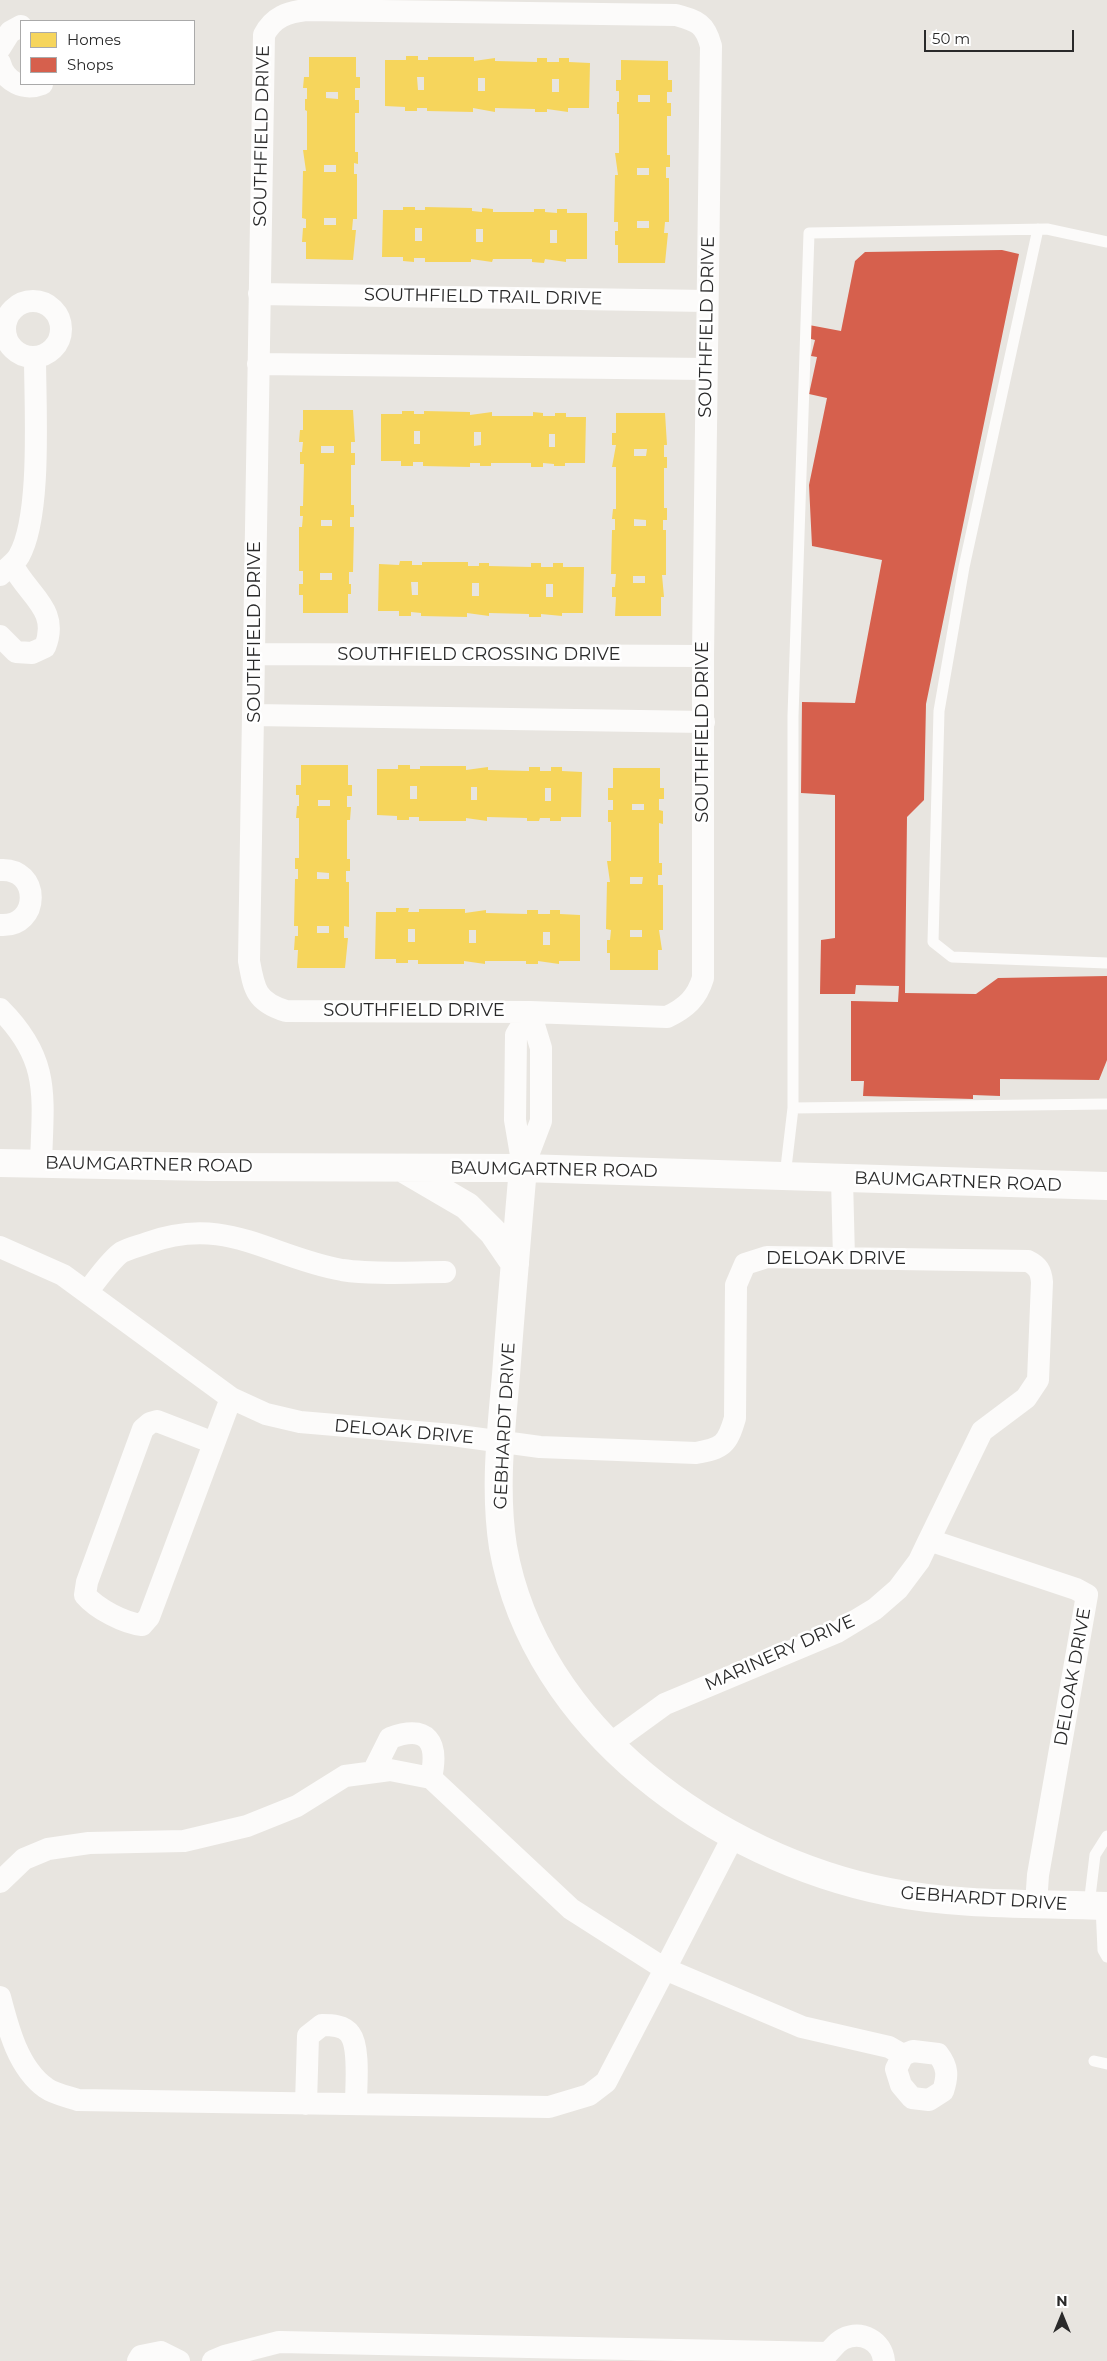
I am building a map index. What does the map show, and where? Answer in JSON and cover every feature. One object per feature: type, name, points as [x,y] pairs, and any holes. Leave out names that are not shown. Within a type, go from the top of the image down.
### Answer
[{"type":"street","name":"SOUTHFIELD DRIVE","points":[[306,10],[676,15],[702,25],[708,34],[711,46],[703,656],[703,978],[699,991],[680,1011],[667,1016],[530,1012],[286,1011],[270,1006],[259,996],[252,980],[250,961],[259,294],[264,34],[269,24],[278,18],[291,12],[306,10]]},
{"type":"street","points":[[0,48],[10,32],[20,27]]},
{"type":"street","points":[[0,63],[7,77],[16,84],[26,87],[37,85]]},
{"type":"street","name":"SOUTHFIELD TRAIL DRIVE","points":[[259,294],[707,301]]},
{"type":"street","points":[[0,636],[16,652],[32,653],[46,647],[51,633],[48,613],[19,578],[6,569],[19,557],[29,527],[34,474],[35,357]]},
{"type":"street","points":[[258,364],[706,370]]},
{"type":"street","name":"SOUTHFIELD CROSSING DRIVE","points":[[254,654],[703,656]]},
{"type":"street","points":[[254,715],[704,722]]},
{"type":"street","points":[[0,870],[12,871],[20,875],[30,889],[32,898],[30,907],[19,920],[11,924],[0,925]]},
{"type":"street","points":[[0,1008],[24,1036],[33,1052],[41,1078],[41,1163]]},
{"type":"street","points":[[523,1168],[541,1121],[541,1048],[530,1012]]},
{"type":"street","name":"BAUMGARTNER ROAD","points":[[0,1163],[523,1168],[1107,1186]]},
{"type":"street","points":[[400,1168],[467,1206],[493,1232],[515,1264]]},
{"type":"street","name":"GEBHARDT DRIVE","points":[[523,1168],[500,1442],[499,1513],[503,1547],[512,1586],[538,1647],[560,1685],[581,1714],[610,1744],[665,1791],[693,1811],[734,1836],[810,1869],[852,1883],[890,1892],[953,1900],[1099,1905]]},
{"type":"street","points":[[842,1179],[844,1258]]},
{"type":"street","points":[[87,1292],[121,1253],[157,1239],[184,1233],[217,1233],[242,1238],[305,1260],[342,1270],[445,1272]]},
{"type":"street","name":"DELOAK DRIVE","points":[[0,1247],[63,1275],[231,1398],[266,1414],[300,1422],[452,1434],[540,1447],[686,1452],[716,1449],[729,1436],[735,1418],[735,1300],[738,1278],[745,1264],[767,1257],[1028,1261],[1035,1265],[1041,1272],[1038,1380],[1026,1398],[982,1430],[930,1540],[1076,1589],[1086,1595],[1038,1875],[1036,1904]]},
{"type":"street","points":[[214,1442],[157,1421],[150,1423],[143,1429],[87,1582],[84,1595],[91,1603],[134,1624],[142,1625],[148,1617],[231,1398]]},
{"type":"street","name":"MARINERY DRIVE","points":[[610,1744],[665,1704],[837,1632],[875,1609],[898,1589],[919,1561],[930,1540]]},
{"type":"street","points":[[373,1772],[390,1738],[402,1734],[417,1733],[429,1739],[434,1750],[431,1778]]},
{"type":"street","points":[[0,1882],[24,1859],[48,1850],[89,1844],[184,1841],[247,1826],[298,1806],[345,1776],[390,1770],[431,1778],[571,1909],[665,1969],[802,2027],[889,2047],[903,2055]]},
{"type":"street","points":[[0,1997],[24,2065],[47,2089],[78,2100],[550,2107],[589,2095],[606,2082],[734,1836]]},
{"type":"street","points":[[306,2104],[308,2036],[322,2025],[337,2026],[350,2033],[356,2048],[356,2103]]},
{"type":"street","points":[[213,2361],[279,2342],[400,2353],[830,2357],[841,2340],[855,2335],[871,2338],[883,2352],[884,2361]]},
{"type":"street","points":[[138,2361],[141,2356],[161,2352],[179,2361]]},
{"type":"lane","points":[[1038,229],[964,567],[939,711],[933,942],[952,956],[1107,963]]},
{"type":"lane","points":[[785,1177],[793,1108],[793,716],[809,233],[1048,229],[1107,242]]},
{"type":"lane","points":[[793,1108],[1107,1104]]},
{"type":"lane","points":[[1107,1836],[1095,1855],[1103,1950],[1107,1957]]},
{"type":"lane","points":[[1094,2061],[1107,2064]]},
{"type":"building: Homes","points":[[406,56],[418,56],[418,60],[428,60],[428,57],[474,57],[474,61],[495,58],[495,61],[537,62],[537,58],[547,58],[547,62],[559,62],[559,58],[569,58],[569,62],[590,63],[589,108],[568,108],[568,112],[547,109],[547,112],[535,112],[535,109],[495,108],[495,112],[473,108],[473,112],[427,111],[427,108],[417,108],[417,111],[405,111],[405,107],[385,106],[385,60],[406,60]],"holes":[[[417,77],[424,77],[424,90],[418,90]],[[478,78],[485,78],[485,91],[478,91]],[[552,79],[559,79],[559,92],[552,92]]]},
{"type":"building: Homes","points":[[309,57],[356,57],[356,77],[360,77],[360,88],[355,88],[355,100],[359,100],[359,113],[355,113],[355,152],[358,152],[358,164],[354,163],[354,174],[357,174],[357,219],[353,219],[352,230],[356,230],[353,260],[306,259],[306,242],[302,242],[303,228],[306,228],[306,219],[302,218],[303,171],[306,171],[303,150],[307,150],[307,111],[305,110],[305,99],[307,99],[307,88],[303,88],[304,77],[309,77]],"holes":[[[326,92],[338,92],[338,99],[326,98]],[[324,165],[336,165],[336,172],[324,172]],[[324,218],[336,218],[336,225],[324,225]]]},
{"type":"building: Homes","points":[[621,60],[668,61],[668,80],[672,80],[672,92],[667,92],[667,103],[671,103],[671,116],[667,116],[667,155],[670,155],[670,167],[666,167],[666,178],[669,178],[669,222],[665,222],[664,233],[668,233],[665,263],[618,263],[618,245],[615,245],[615,231],[618,231],[618,222],[614,222],[615,175],[618,175],[615,153],[619,153],[619,114],[617,114],[617,102],[619,102],[619,91],[616,91],[616,80],[621,80]],"holes":[[[638,95],[650,95],[650,102],[638,102]],[[637,168],[649,168],[649,175],[637,175]],[[637,221],[649,221],[649,228],[637,228]]]},
{"type":"building: Homes","points":[[403,207],[415,207],[415,210],[425,210],[425,207],[472,208],[472,211],[482,212],[482,208],[493,209],[493,212],[534,212],[534,209],[545,209],[545,212],[557,213],[557,209],[567,209],[567,213],[587,213],[587,259],[566,259],[566,262],[545,259],[544,263],[532,262],[532,259],[493,259],[492,262],[471,259],[471,262],[425,262],[425,258],[414,258],[414,262],[403,261],[403,257],[382,257],[383,210],[403,210]],"holes":[[[415,228],[422,228],[422,241],[415,241]],[[476,229],[483,229],[483,242],[476,242]],[[550,230],[557,230],[557,243],[550,243]]]},
{"type":"building: Homes","points":[[303,410],[353,410],[355,442],[351,442],[351,453],[355,453],[355,465],[351,465],[351,505],[354,505],[354,517],[350,517],[350,527],[354,527],[353,572],[349,572],[351,594],[348,594],[348,613],[303,613],[303,595],[299,595],[299,584],[303,584],[303,571],[299,571],[299,527],[302,527],[303,516],[300,516],[300,506],[303,506],[304,464],[300,464],[300,452],[302,452],[303,442],[299,442],[300,430],[303,430]],"holes":[[[321,446],[334,446],[334,453],[321,453]],[[321,520],[332,520],[332,526],[321,526]],[[320,573],[332,573],[332,580],[320,580]]]},
{"type":"building: Homes","points":[[402,411],[414,411],[414,414],[424,414],[424,411],[470,412],[470,415],[492,412],[492,416],[533,416],[533,412],[543,413],[543,416],[555,416],[555,413],[566,413],[566,417],[586,417],[585,463],[565,463],[565,466],[554,466],[554,464],[543,463],[543,467],[531,467],[531,463],[491,463],[491,466],[480,466],[480,463],[470,463],[470,467],[423,466],[423,462],[413,462],[413,466],[401,466],[401,461],[381,461],[381,414],[402,414]],"holes":[[[414,431],[420,431],[420,444],[414,444]],[[474,432],[481,432],[481,445],[474,446]],[[549,434],[555,434],[555,447],[549,447]]]},
{"type":"building: Homes","points":[[616,413],[665,413],[667,445],[664,445],[664,457],[667,457],[667,468],[664,468],[664,508],[667,508],[667,520],[663,520],[663,530],[666,530],[666,575],[662,575],[664,597],[661,597],[661,616],[615,616],[616,597],[612,597],[612,587],[615,587],[616,574],[611,574],[612,530],[615,530],[615,519],[612,519],[613,509],[616,509],[616,467],[612,467],[616,445],[612,445],[612,433],[616,433]],"holes":[[[634,449],[647,449],[646,456],[634,456]],[[634,519],[646,520],[646,526],[634,526]],[[633,576],[645,576],[645,583],[633,583]]]},
{"type":"building: Homes","points":[[400,561],[412,561],[412,565],[422,565],[422,562],[468,562],[468,566],[479,566],[479,563],[489,563],[489,566],[531,567],[531,563],[541,563],[541,567],[553,567],[553,563],[563,563],[563,567],[584,567],[583,613],[562,613],[562,616],[541,614],[541,617],[529,617],[529,614],[489,613],[489,616],[467,613],[467,617],[421,616],[421,613],[411,612],[411,616],[399,616],[399,611],[378,611],[379,564],[399,565]],"holes":[[[411,582],[418,582],[418,595],[412,595]],[[472,583],[479,583],[479,596],[472,596]],[[546,584],[553,584],[553,597],[546,597]]]},
{"type":"building: Homes","points":[[301,765],[348,765],[348,785],[352,785],[352,796],[347,796],[347,807],[351,807],[350,820],[347,820],[347,859],[350,859],[350,871],[346,871],[346,882],[349,882],[349,927],[344,926],[344,938],[348,938],[345,968],[297,968],[298,950],[294,950],[295,936],[298,936],[298,926],[294,926],[295,879],[298,879],[298,869],[295,869],[295,858],[299,858],[299,818],[296,818],[299,795],[296,795],[296,785],[301,785]],"holes":[[[318,800],[330,800],[330,806],[318,806]],[[317,872],[329,873],[329,879],[317,879]],[[317,926],[329,926],[329,933],[317,933]]]},
{"type":"building: Homes","points":[[398,765],[410,765],[410,769],[420,769],[420,766],[466,766],[466,770],[488,767],[488,770],[529,771],[529,767],[540,767],[540,771],[551,771],[551,767],[562,767],[562,771],[582,772],[581,817],[561,817],[561,821],[550,821],[550,818],[540,818],[539,821],[527,821],[527,818],[487,817],[487,821],[466,818],[466,821],[419,821],[419,817],[409,817],[409,820],[397,820],[397,816],[377,815],[377,769],[398,769]],"holes":[[[410,786],[417,786],[417,799],[410,799]],[[471,787],[477,787],[477,800],[471,800]],[[545,788],[551,788],[551,801],[545,801]]]},
{"type":"building: Homes","points":[[613,768],[660,768],[660,788],[664,788],[664,799],[659,799],[659,810],[663,811],[663,824],[659,823],[659,863],[662,863],[662,875],[658,875],[658,885],[663,885],[663,930],[659,930],[662,950],[658,950],[658,970],[610,970],[610,953],[607,953],[607,940],[610,940],[611,930],[606,929],[607,882],[610,882],[607,861],[611,861],[611,822],[608,822],[608,810],[613,810],[613,800],[608,800],[608,788],[613,788]],"holes":[[[632,804],[644,804],[644,810],[632,810]],[[630,877],[643,877],[642,884],[630,884]],[[630,930],[642,930],[642,937],[630,937]]]},
{"type":"building: Homes","points":[[396,908],[409,908],[408,912],[419,912],[419,909],[465,909],[465,913],[486,910],[486,913],[527,914],[527,910],[538,910],[538,914],[550,914],[550,910],[560,910],[560,914],[580,915],[580,961],[559,961],[559,964],[538,961],[538,964],[526,964],[526,961],[485,961],[485,964],[464,961],[464,964],[418,964],[418,960],[408,960],[408,963],[396,963],[396,959],[375,959],[376,912],[396,912]],"holes":[[[408,929],[415,929],[415,942],[408,942]],[[469,930],[476,930],[476,943],[469,943]],[[543,932],[550,932],[550,945],[543,945]]]},
{"type":"building: Shops","points":[[1002,250],[1019,254],[926,704],[924,800],[907,817],[905,993],[976,994],[998,978],[1107,976],[1107,1060],[1099,1080],[1000,1079],[1000,1096],[973,1095],[973,1099],[863,1096],[864,1081],[851,1081],[851,1001],[898,1002],[899,986],[856,985],[855,994],[820,994],[821,940],[835,938],[835,795],[801,793],[802,702],[855,703],[882,560],[812,546],[809,485],[827,398],[809,394],[817,357],[811,356],[815,340],[807,338],[809,325],[841,331],[855,261],[865,252]]}]
